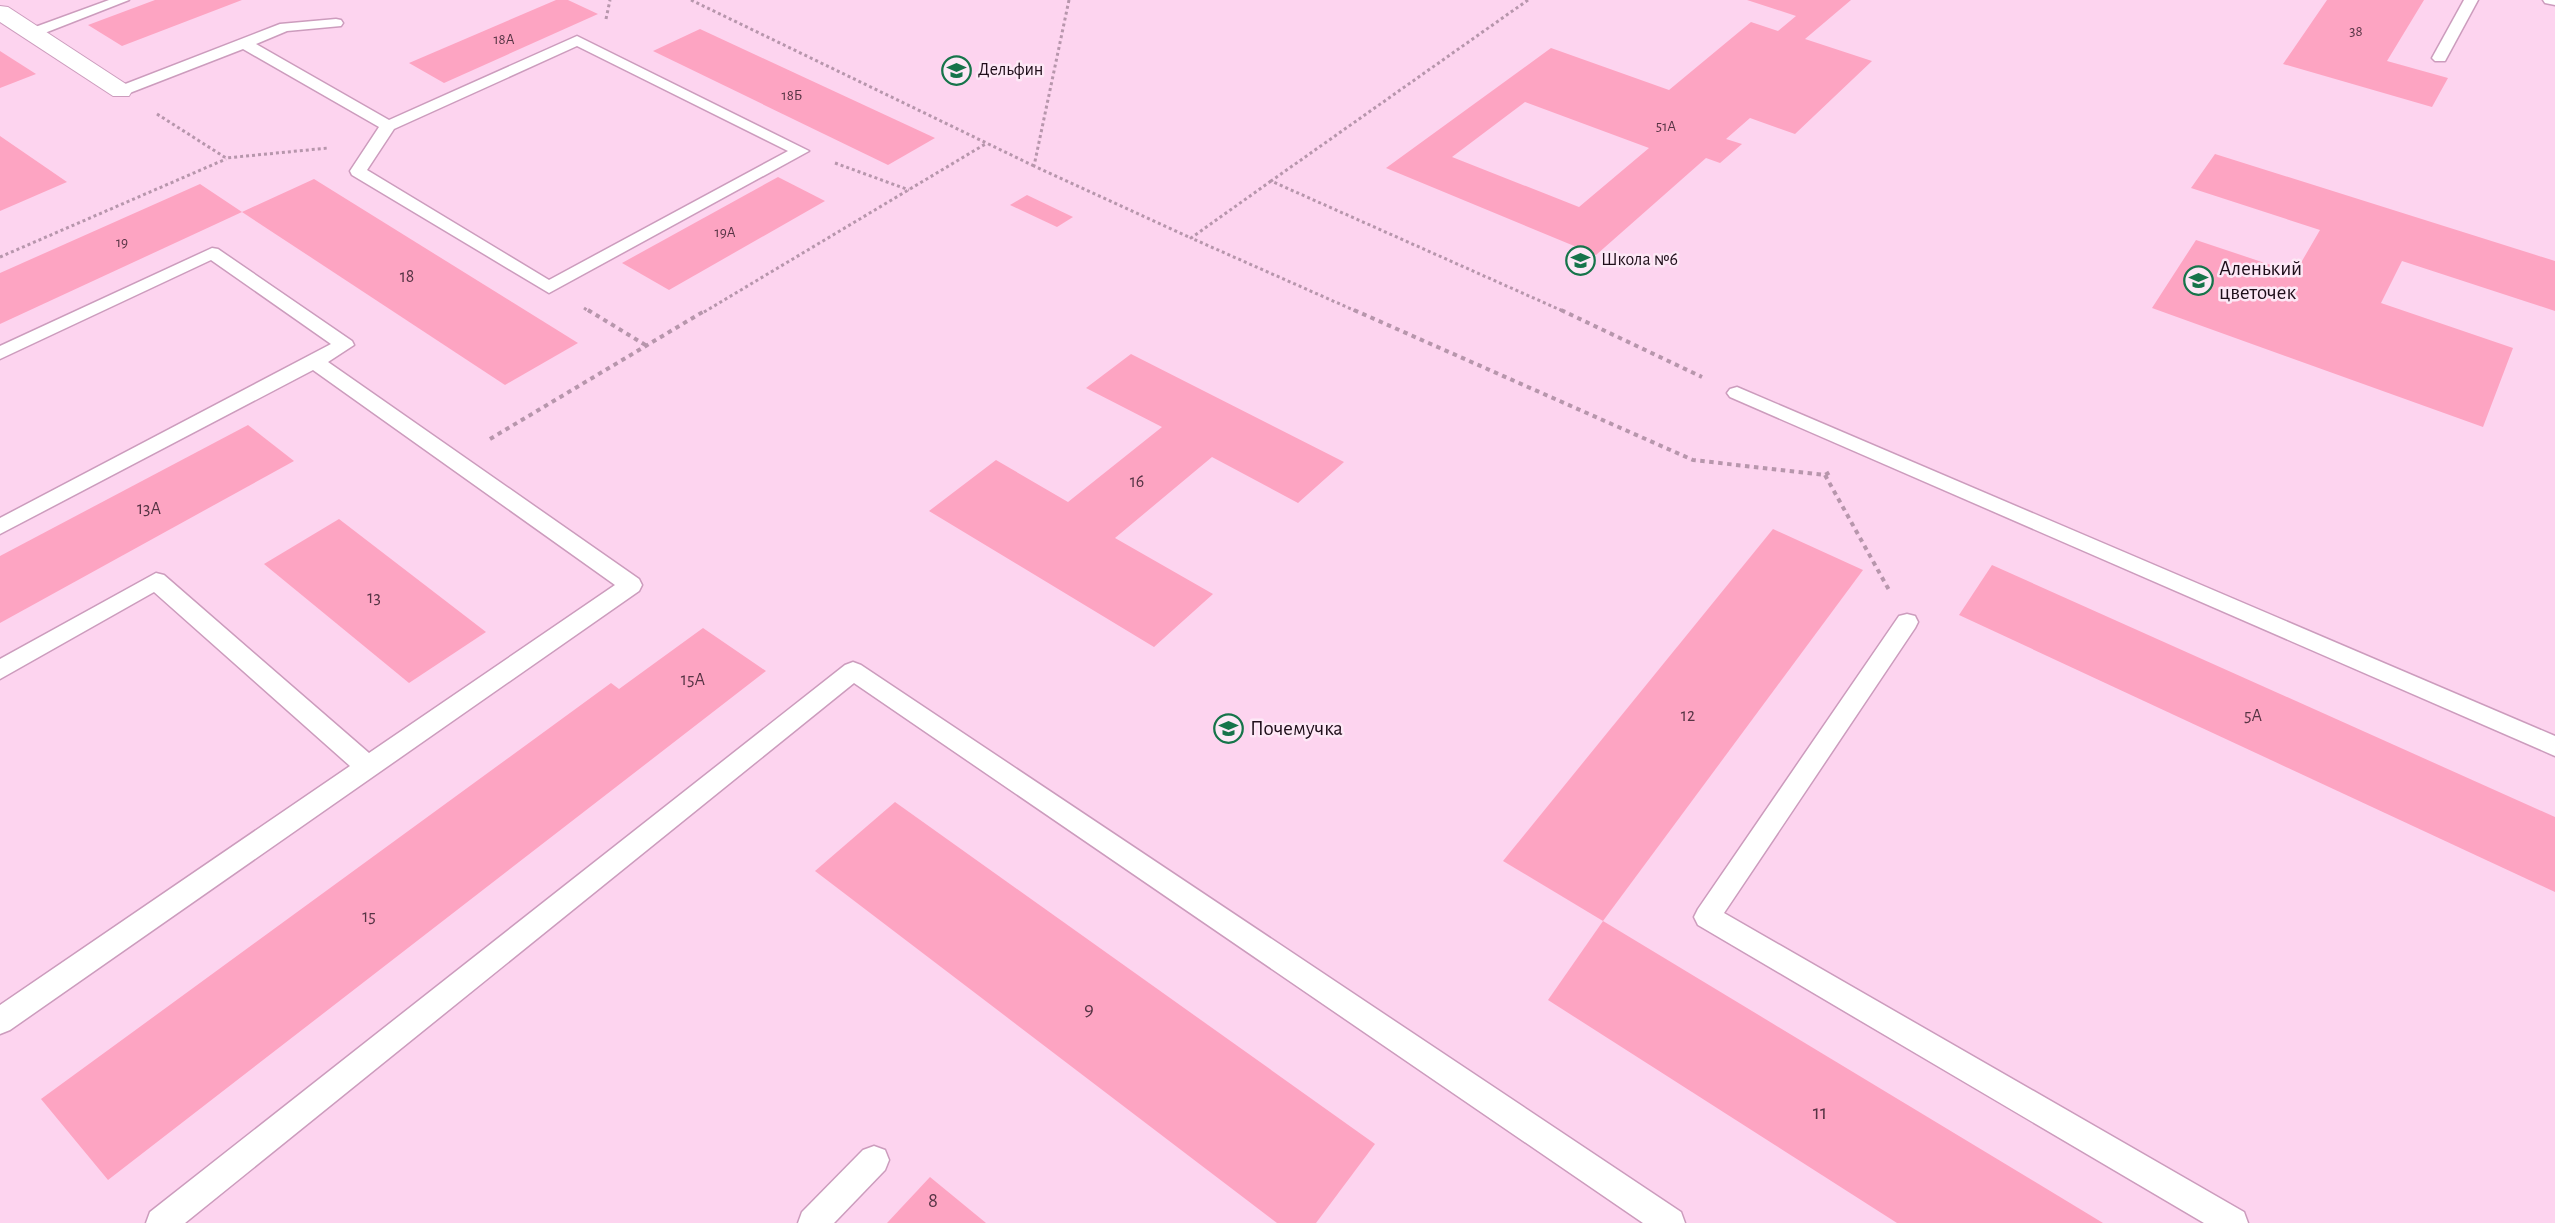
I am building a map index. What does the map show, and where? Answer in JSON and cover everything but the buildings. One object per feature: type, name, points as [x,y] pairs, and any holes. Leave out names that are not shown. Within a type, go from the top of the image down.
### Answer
[{"type":"street","points":[[0,12],[121,91]]},
{"type":"lane","points":[[32,33],[122,0]]},
{"type":"lane","points":[[2440,58],[2471,0]]},
{"type":"lane","points":[[2550,0],[2555,1]]},
{"type":"lane","points":[[121,91],[285,27],[336,23]]},
{"type":"lane","points":[[577,40],[801,151],[549,288],[358,171],[388,126],[577,40]]},
{"type":"lane","points":[[244,43],[388,126]]},
{"type":"lane","points":[[0,353],[212,253],[345,345],[0,527]]},
{"type":"lane","points":[[0,1021],[631,585],[314,362]]},
{"type":"lane","points":[[1737,393],[2555,746]]},
{"type":"lane","points":[[0,670],[156,580],[368,768]]},
{"type":"lane","points":[[1907,622],[1707,917],[2233,1223]]},
{"type":"lane","points":[[160,1223],[853,670],[1670,1223]]},
{"type":"lane","points":[[813,1223],[874,1161]]},
{"type":"path","points":[[691,0],[1034,166],[1693,460],[1825,475],[1864,448]]},
{"type":"path","points":[[1034,166],[1069,0]]},
{"type":"path","points":[[1191,238],[1528,0]]},
{"type":"path","points":[[121,91],[226,158]]},
{"type":"path","points":[[0,257],[226,158],[377,143]]},
{"type":"path","points":[[454,461],[987,144]]},
{"type":"path","points":[[801,151],[909,190]]},
{"type":"path","points":[[1271,181],[1599,327],[1737,393]]},
{"type":"path","points":[[549,288],[647,346]]},
{"type":"path","points":[[1825,475],[1907,622]]},
{"type":"place","name":"Дельфин","points":[[957,70]]},
{"type":"place","name":"Школа №6","points":[[1580,260]]},
{"type":"place","name":"Аленький цветочек","points":[[2198,280]]},
{"type":"place","name":"Почемучка","points":[[1229,728]]}]
